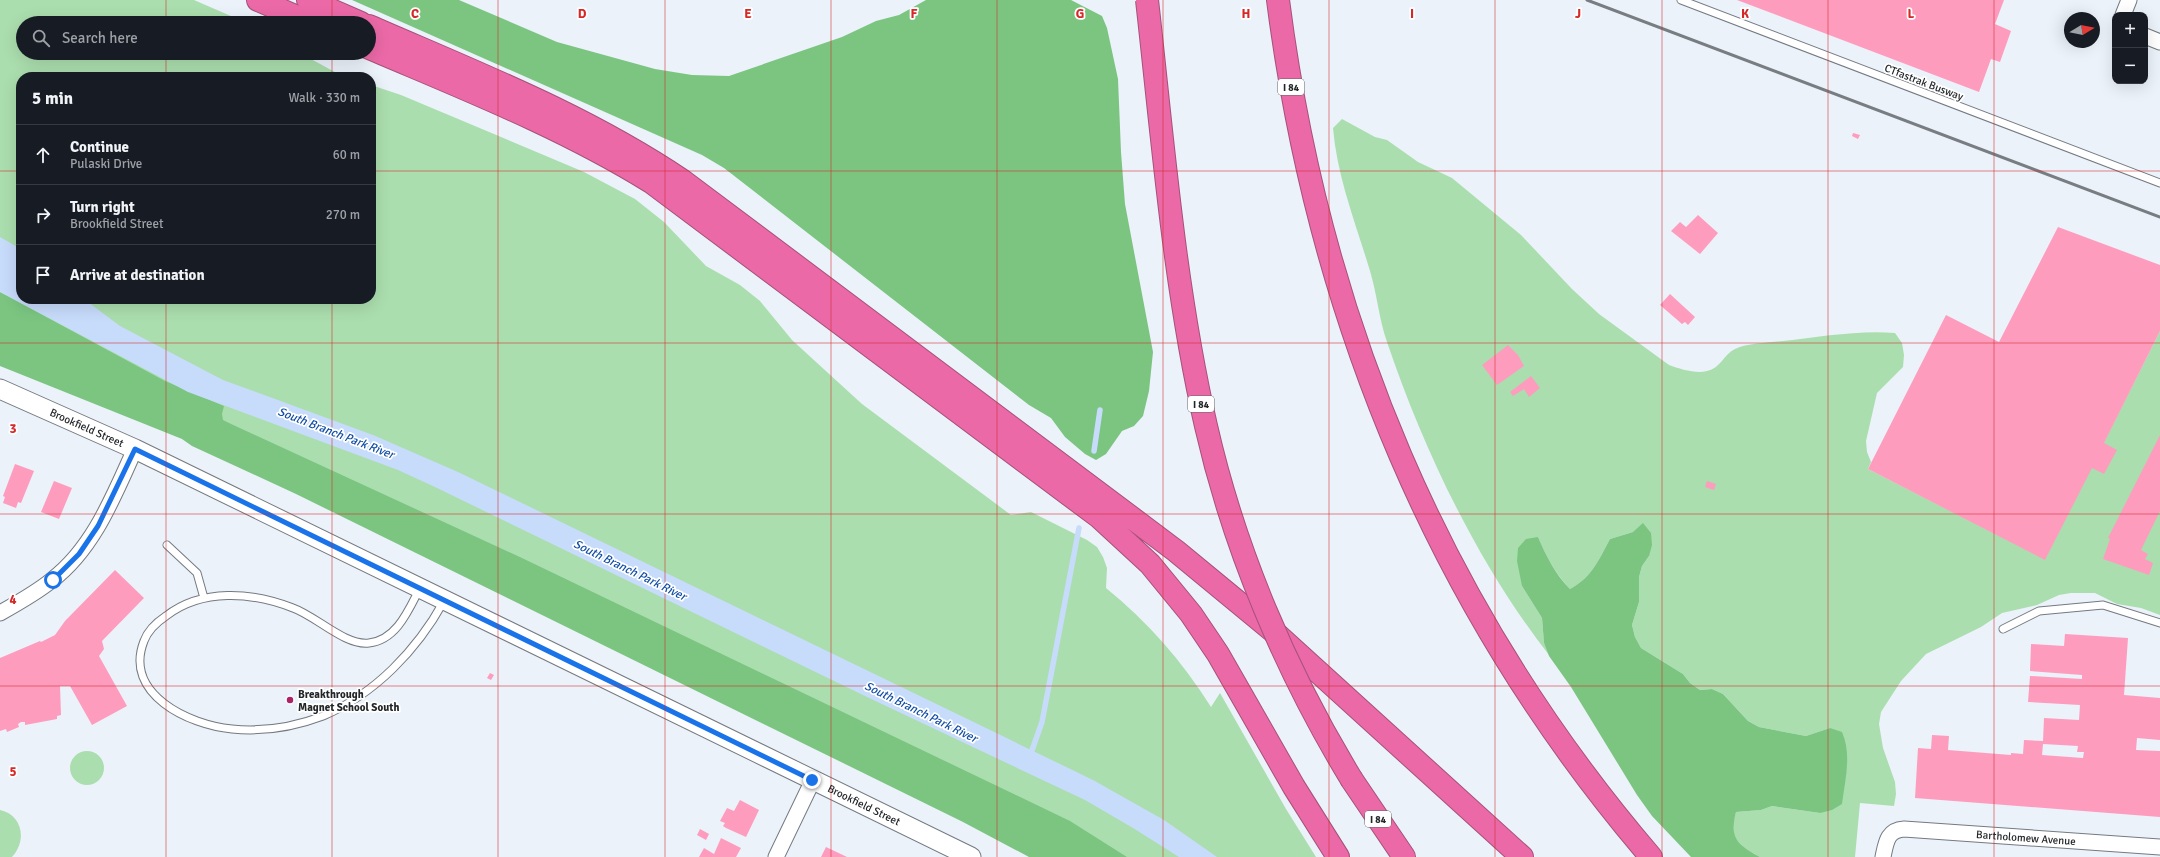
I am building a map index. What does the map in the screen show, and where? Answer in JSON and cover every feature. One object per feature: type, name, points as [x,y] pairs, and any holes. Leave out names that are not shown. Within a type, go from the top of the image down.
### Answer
[{"type":"highway","points":[[258,0],[295,16]]},
{"type":"highway","points":[[308,0],[345,16]]},
{"type":"highway","name":"I 84","points":[[1147,0],[1181,290],[1196,378],[1213,455],[1236,531],[1274,627],[1309,703],[1352,780],[1404,857]]},
{"type":"highway","name":"I 84","points":[[1278,0],[1290,82],[1308,174],[1334,273],[1367,374],[1398,452],[1434,529],[1464,586],[1535,705],[1598,792],[1651,857]]},
{"type":"highway","points":[[376,29],[572,115],[616,139],[683,181],[1119,506],[1188,561],[1294,649],[1522,857]]},
{"type":"highway","points":[[376,51],[568,134],[651,182],[1100,517],[1150,564],[1191,614],[1218,654],[1298,793],[1338,857]]},
{"type":"street","points":[[2124,12],[2129,0]]},
{"type":"street","points":[[2148,37],[2160,42]]},
{"type":"street","name":"Brookfield Street","points":[[0,388],[135,449],[971,857]]},
{"type":"street","points":[[0,613],[20,602],[53,580],[79,554],[98,526],[135,449]]},
{"type":"street","points":[[776,857],[812,780]]},
{"type":"street","name":"Bartholomew Avenue","points":[[1883,857],[1886,842],[1893,831],[1904,829],[2160,847]]},
{"type":"lane","name":"CTfastrak Busway","points":[[1682,0],[2160,183]]},
{"type":"lane","points":[[167,545],[196,573],[204,598]]},
{"type":"lane","points":[[420,588],[406,616],[395,629],[378,640],[370,643],[350,640],[315,618],[293,608],[270,601],[238,595],[204,598],[179,606],[162,619],[148,633],[144,641],[141,659],[146,683],[155,698],[184,715],[215,726],[231,729],[277,729],[317,718],[343,706],[365,692],[386,675],[422,638],[445,600]]},
{"type":"lane","points":[[2003,629],[2039,611],[2103,606],[2160,623]]},
{"type":"green space","points":[[0,0],[194,0],[231,16],[16,16],[16,60],[313,60],[335,72],[16,72],[16,304],[376,304],[376,87],[401,95],[584,172],[635,199],[664,222],[706,266],[740,285],[760,301],[792,340],[862,404],[1011,515],[1031,512],[1087,540],[1097,547],[1107,568],[1106,588],[1150,628],[1176,658],[1211,707],[1220,693],[1286,809],[1316,857],[1051,857],[170,422],[0,351]]},
{"type":"green space","points":[[352,0],[459,0],[557,42],[655,69],[692,75],[729,76],[842,37],[876,21],[899,15],[926,0],[1071,0],[1102,16],[1107,28],[1118,79],[1125,204],[1153,352],[1149,391],[1143,416],[1134,426],[1122,431],[1106,454],[1096,460],[1085,454],[1065,437],[1051,418],[1029,405],[724,168],[702,155]]},
{"type":"green space","points":[[1342,119],[1375,137],[1387,140],[1418,162],[1452,178],[1521,235],[1572,289],[1599,314],[1669,365],[1688,371],[1703,372],[1716,367],[1731,352],[1740,347],[1839,334],[1867,332],[1895,333],[1902,343],[1904,355],[1903,367],[1877,393],[1866,441],[1867,452],[1871,462],[1868,469],[2045,559],[2160,331],[2160,615],[2141,608],[2117,604],[2095,593],[2071,593],[2059,595],[2037,605],[2002,613],[1981,627],[1926,654],[1901,681],[1881,712],[1879,724],[1883,748],[1895,782],[1896,794],[1894,806],[1860,803],[1855,857],[1760,857],[1740,846],[1734,836],[1733,823],[1736,812],[1761,810],[1772,806],[1820,813],[1830,728],[1806,736],[1759,727],[1748,721],[1723,694],[1712,689],[1700,690],[1690,683],[1683,674],[1641,648],[1635,637],[1632,625],[1639,602],[1639,577],[1642,566],[1649,556],[1633,532],[1610,539],[1594,568],[1584,579],[1570,589],[1552,565],[1538,537],[1522,586],[1542,618],[1544,643],[1549,655],[1523,620],[1476,545],[1436,465],[1402,383],[1384,333],[1365,253],[1338,164],[1333,128]]},
{"type":"green space","points":[[0,292],[16,301],[16,304],[22,304],[165,381],[224,406],[222,414],[223,420],[522,558],[1070,821],[1127,857],[1029,857],[963,822],[296,494],[192,446],[182,439],[0,366]]},
{"type":"green space","points":[[1643,523],[1651,533],[1652,545],[1649,556],[1642,566],[1639,577],[1639,602],[1632,625],[1635,637],[1641,648],[1683,674],[1690,683],[1700,690],[1712,689],[1723,694],[1748,721],[1759,727],[1806,736],[1830,728],[1842,732],[1847,750],[1847,768],[1842,804],[1832,810],[1820,813],[1772,806],[1761,810],[1736,812],[1734,829],[1737,840],[1746,849],[1760,857],[1691,857],[1652,816],[1637,795],[1571,687],[1549,656],[1544,643],[1542,618],[1522,586],[1517,561],[1518,548],[1526,539],[1538,537],[1544,551],[1560,578],[1570,589],[1584,579],[1594,568],[1610,539],[1633,532]]},
{"type":"green space","points":[[87,751],[99,756],[104,768],[99,780],[87,785],[75,780],[70,768],[75,756]]},
{"type":"green space","points":[[0,810],[14,817],[20,829],[20,844],[12,857],[0,857]]},
{"type":"water","points":[[0,237],[16,246],[16,301],[0,292]]},
{"type":"water","name":"South Branch Park River","points":[[23,304],[91,304],[120,326],[223,380],[373,435],[458,472],[1093,780],[1164,820],[1217,857],[1179,857],[1085,800],[865,696],[435,487],[398,470],[188,392]]},
{"type":"building","points":[[1737,0],[2004,0],[1995,24],[2011,31],[2000,62],[1991,59],[1979,92]]},
{"type":"building","points":[[1853,133],[1860,135],[1858,139],[1852,136]]},
{"type":"building","points":[[1698,215],[1718,233],[1700,254],[1671,231],[1680,222],[1686,227]]},
{"type":"building","points":[[2058,227],[2160,265],[2160,331],[2104,443],[2117,450],[2104,474],[2092,468],[2045,560],[1868,469],[1946,315],[1999,342]]},
{"type":"building","points":[[1670,294],[1695,317],[1688,325],[1685,322],[1682,324],[1660,305]]},
{"type":"building","points":[[1508,345],[1518,355],[1524,366],[1497,385],[1482,365]]},
{"type":"building","points":[[1531,376],[1540,388],[1529,397],[1524,389],[1513,396],[1510,392]]},
{"type":"building","points":[[2160,435],[2160,511],[2141,550],[2148,554],[2145,559],[2153,563],[2149,575],[2103,559],[2110,539],[2108,538]]},
{"type":"building","points":[[15,464],[34,471],[21,503],[18,502],[16,508],[3,503],[5,497],[3,496]]},
{"type":"building","points":[[54,481],[72,488],[59,519],[41,512]]},
{"type":"building","points":[[1707,481],[1716,484],[1714,490],[1705,487]]},
{"type":"building","points":[[115,570],[144,598],[102,641],[104,649],[99,656],[127,706],[92,725],[70,686],[60,686],[61,715],[57,716],[57,719],[25,725],[25,722],[21,722],[18,724],[19,727],[7,732],[6,729],[0,731],[0,658],[55,635],[65,621]]},
{"type":"building","points":[[2065,634],[2128,638],[2124,695],[2160,698],[2160,740],[2137,738],[2136,750],[2160,751],[2160,817],[1915,798],[1918,748],[1931,749],[1932,735],[1949,736],[1948,750],[2011,755],[2011,753],[2023,754],[2024,740],[2043,741],[2044,718],[2079,720],[2080,705],[2028,702],[2030,676],[2082,679],[2082,675],[2030,671],[2031,644],[2064,646]],"holes":[[[2043,744],[2078,746],[2077,752],[2084,752],[2083,758],[2042,755]]]},
{"type":"building","points":[[490,673],[494,675],[491,680],[487,678]]},
{"type":"building","points":[[740,800],[759,810],[746,837],[726,828],[723,826],[725,823],[720,821],[727,808],[734,811]]},
{"type":"building","points":[[700,829],[709,834],[706,840],[697,835]]},
{"type":"building","points":[[721,838],[741,848],[736,857],[699,857],[704,848],[714,854]]},
{"type":"building","points":[[826,847],[847,857],[821,857]]},
{"type":"waterway","points":[[1094,451],[1100,410]]},
{"type":"waterway","points":[[1030,756],[1042,722],[1079,528]]},
{"type":"railway","points":[[1587,0],[2160,217]]},
{"type":"place","name":"Breakthrough Magnet School South","points":[[290,700]]},
{"type":"route","points":[[53,580],[79,554],[98,526],[135,449],[812,780]]}]
